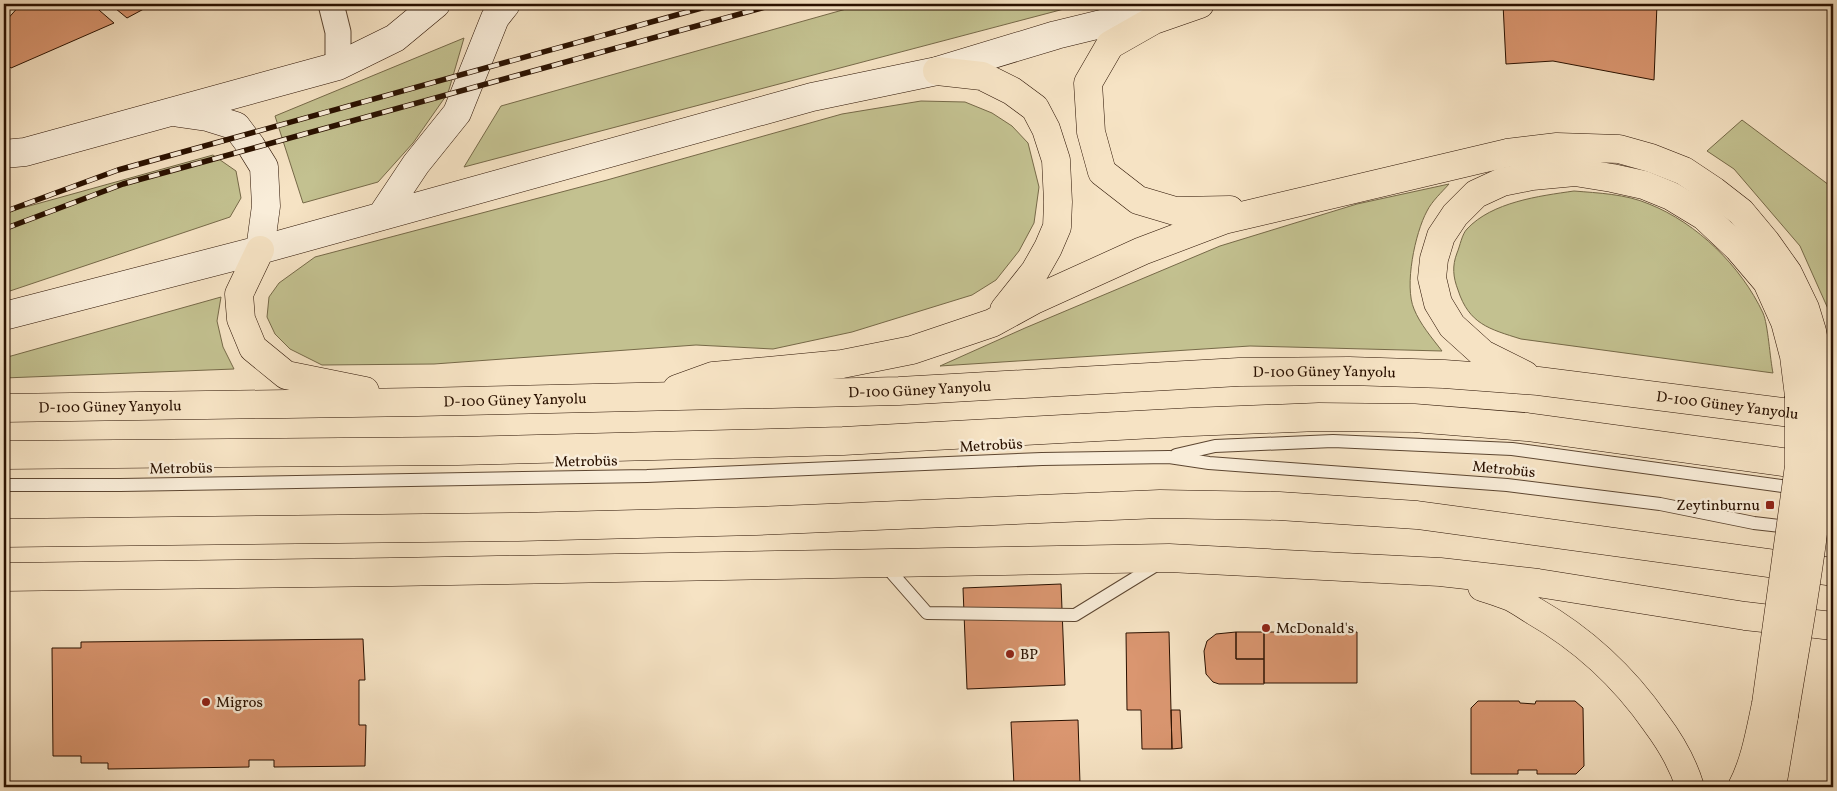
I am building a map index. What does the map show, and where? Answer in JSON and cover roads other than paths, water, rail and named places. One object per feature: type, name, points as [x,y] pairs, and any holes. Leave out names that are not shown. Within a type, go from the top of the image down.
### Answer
[{"type":"main road","points":[[11,157],[338,66],[395,38],[436,4]]},
{"type":"main road","points":[[382,215],[416,164],[457,113],[496,18],[506,4]]},
{"type":"main road","points":[[10,313],[260,250],[812,97],[937,71],[1056,35],[1185,4]]},
{"type":"main road","points":[[1200,4],[1154,20],[1110,45],[1088,84],[1091,132],[1102,172],[1138,200],[1175,211],[1266,209]]},
{"type":"main road","points":[[937,71],[982,76],[1012,91],[1028,102],[1035,108],[1046,128],[1056,160],[1058,202],[1056,227],[1051,241],[1035,272],[1020,293],[992,323]]},
{"type":"main road","points":[[172,112],[207,117],[236,126],[264,167],[266,206],[260,250],[239,294],[241,319],[253,348],[286,375],[418,402]]},
{"type":"main road","points":[[659,396],[713,376],[842,364],[912,350],[992,323],[1034,300],[1142,251],[1224,220],[1266,209],[1507,153],[1557,147],[1587,147],[1619,149],[1652,158],[1684,171],[1741,212],[1788,273],[1805,308],[1812,330],[1818,362],[1818,403],[1799,466],[1775,710],[1772,787]]},
{"type":"main road","points":[[1538,381],[1484,354],[1452,326],[1438,303],[1432,278],[1434,259],[1441,236],[1455,215],[1476,194],[1502,182],[1532,176],[1575,172],[1644,185],[1671,196],[1704,216],[1738,248],[1767,282],[1785,322],[1794,356],[1818,403]]},
{"type":"main road","name":"D-100 Güney Yanyolu","points":[[4,408],[418,402],[909,391],[1239,372],[1349,371],[1425,373],[1818,403]]},
{"type":"main road","points":[[4,455],[458,451],[843,441],[1191,422],[1338,417],[1414,418],[1527,426],[1833,469]]},
{"type":"main road","points":[[4,532],[518,527],[756,521],[1160,504],[1279,506],[1416,514],[1833,572]]},
{"type":"main road","points":[[4,577],[1169,558],[1440,572],[1538,583],[1745,616],[1833,626]]},
{"type":"main road","points":[[1440,572],[1511,597],[1575,636],[1631,688],[1672,745],[1690,787]]},
{"type":"main road","points":[[1742,787],[1748,775],[1760,735],[1775,710]]},
{"type":"street","points":[[331,4],[338,32],[338,66]]},
{"type":"lane","name":"Metrobüs","points":[[1169,457],[1215,446],[1333,440],[1512,449],[1833,493]]},
{"type":"lane","name":"Metrobüs","points":[[4,485],[120,486],[618,477],[1042,459],[1169,457],[1209,463],[1507,485],[1660,504],[1754,523],[1833,532]]},
{"type":"lane","points":[[883,563],[927,613],[1075,615],[1169,558]]},
{"type":"railway","points":[[4,212],[118,170],[716,4]]},
{"type":"railway","points":[[4,229],[123,184],[776,4]]},
{"type":"place","name":"Zeytinburnu","points":[[1770,505]]},
{"type":"place","name":"McDonald's","points":[[1266,628]]},
{"type":"place","name":"BP","points":[[1010,654]]},
{"type":"place","name":"Migros","points":[[206,702]]}]
